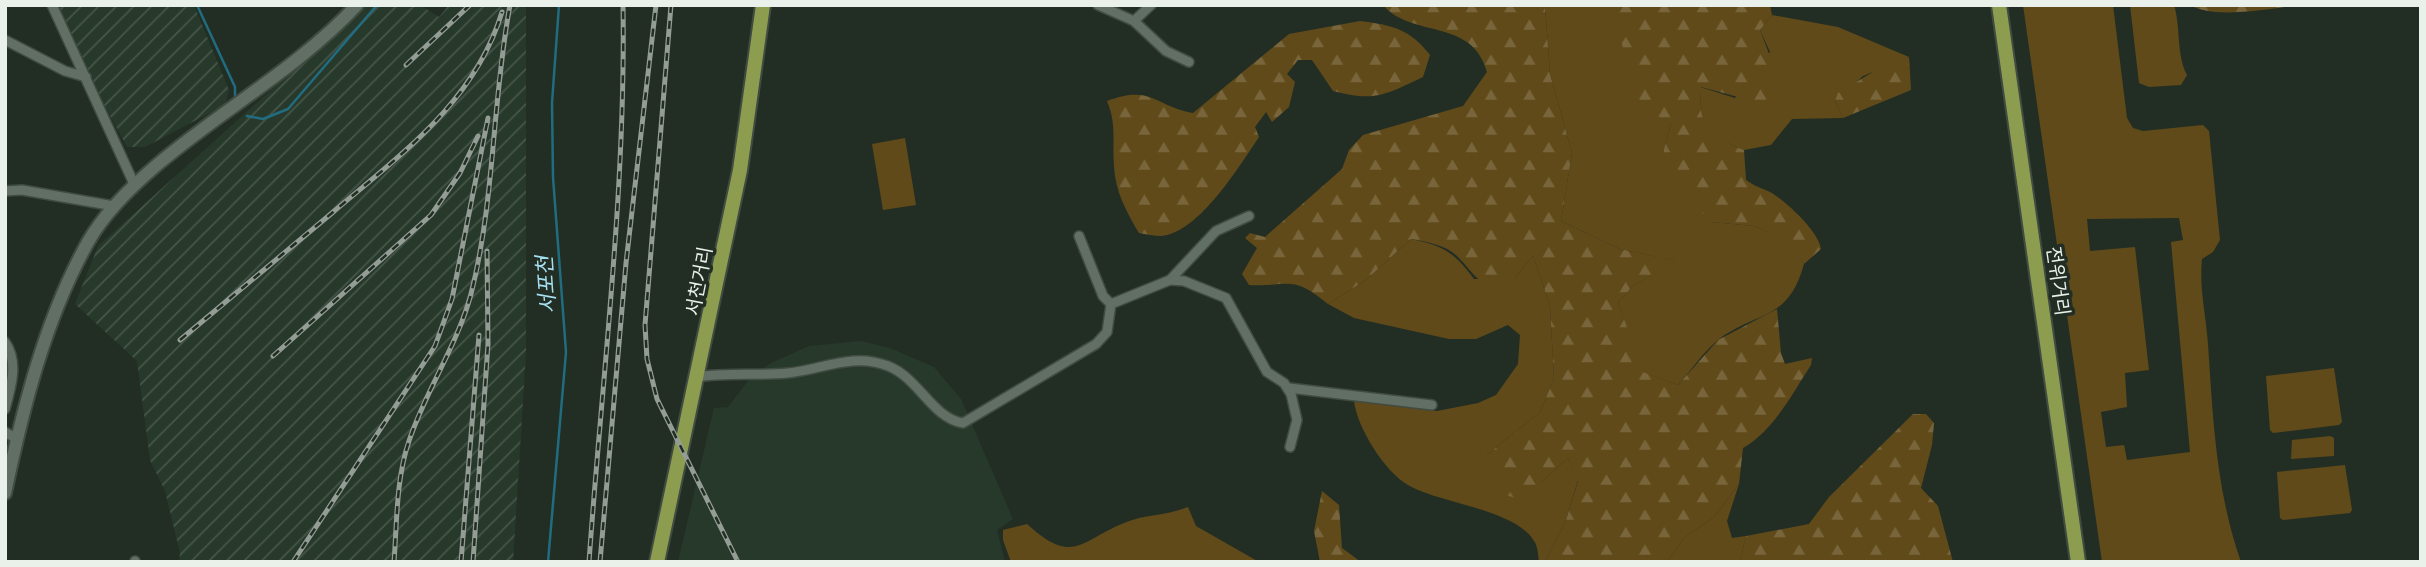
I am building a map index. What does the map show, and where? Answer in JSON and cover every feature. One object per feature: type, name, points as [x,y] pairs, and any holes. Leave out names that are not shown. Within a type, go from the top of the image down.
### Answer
[{"type":"main road","name":"서천거리","points":[[657,562],[740,170],[763,5]]},
{"type":"main road","name":"전위거리","points":[[1999,5],[2023,158],[2078,562]]},
{"type":"main road","name":"전위거리","points":[[2009,5],[2086,562]]},
{"type":"street","points":[[52,5],[115,148],[135,186]]},
{"type":"street","points":[[5,493],[11,435],[58,308],[89,241],[114,206],[158,164],[312,47],[357,5]]},
{"type":"street","points":[[1098,5],[1134,22],[1166,51],[1189,62]]},
{"type":"street","points":[[1134,22],[1151,5]]},
{"type":"street","points":[[5,40],[65,71],[86,77]]},
{"type":"street","points":[[5,191],[61,195],[114,206]]},
{"type":"street","points":[[1111,304],[1170,280],[1216,231],[1249,216]]},
{"type":"street","points":[[1079,236],[1103,296],[1111,304]]},
{"type":"street","points":[[1170,280],[1184,281],[1226,298],[1267,372],[1289,388],[1432,405]]},
{"type":"street","points":[[696,377],[723,373],[790,373],[839,360],[864,360],[887,365],[912,379],[939,411],[954,421],[963,422],[976,418],[1096,344],[1107,332],[1111,304]]},
{"type":"street","points":[[5,342],[13,358],[12,382],[5,410]]},
{"type":"street","points":[[1289,388],[1296,406],[1297,420],[1290,447]]},
{"type":"shaded area","points":[[50,5],[194,5],[229,90],[225,105],[145,147],[127,147]]},
{"type":"shaded area","points":[[365,5],[420,5],[439,17],[449,5],[526,5],[526,352],[513,562],[179,562],[180,553],[165,491],[150,460],[137,361],[75,304],[98,246]]},
{"type":"shaded area","points":[[861,341],[890,348],[934,367],[961,399],[1013,519],[997,530],[1005,562],[678,562],[714,408],[728,407],[748,381],[769,364],[809,346]]},
{"type":"green space","points":[[1383,5],[1545,5],[1550,74],[1572,153],[1561,221],[1620,249],[1677,261],[1633,286],[1618,302],[1643,372],[1678,385],[1718,340],[1777,309],[1781,353],[1785,364],[1812,358],[1811,365],[1782,411],[1764,432],[1743,448],[1739,484],[1715,516],[1684,538],[1667,562],[1545,562],[1565,523],[1578,481],[1568,458],[1541,482],[1515,498],[1500,493],[1487,455],[1540,412],[1554,378],[1550,306],[1533,256],[1515,278],[1497,288],[1478,279],[1448,250],[1411,239],[1366,280],[1328,304],[1298,285],[1249,285],[1242,274],[1257,248],[1245,238],[1250,233],[1265,237],[1342,169],[1349,150],[1363,135],[1463,106],[1487,72],[1479,55],[1469,43],[1409,22]]},
{"type":"green space","points":[[1545,5],[1617,5],[1617,29],[1671,123],[1664,149],[1712,222],[1754,226],[1783,238],[1804,264],[1797,283],[1780,306],[1718,340],[1678,385],[1642,372],[1618,302],[1633,286],[1676,261],[1620,249],[1561,221],[1572,153],[1550,74]]},
{"type":"green space","points":[[1617,5],[1770,5],[1772,15],[1760,30],[1777,75],[1764,104],[1701,87],[1702,112],[1704,121],[1713,134],[1744,150],[1746,180],[1784,202],[1814,234],[1821,249],[1804,264],[1782,238],[1754,226],[1712,222],[1663,173],[1664,149],[1671,123],[1642,108],[1617,29]]},
{"type":"green space","points":[[2023,5],[2113,5],[2127,118],[2133,128],[2143,131],[2203,125],[2209,131],[2220,240],[2213,252],[2202,259],[2202,291],[2221,482],[2241,562],[2102,562]],"holes":[[[2179,218],[2183,240],[2171,242],[2190,452],[2127,460],[2124,445],[2106,447],[2101,412],[2127,407],[2125,373],[2149,370],[2135,247],[2090,251],[2087,219]]]},
{"type":"green space","points":[[2130,5],[2174,5],[2181,58],[2187,75],[2181,85],[2149,87],[2139,83]]},
{"type":"green space","points":[[2190,5],[2300,5],[2214,12]]},
{"type":"green space","points":[[1772,15],[1838,27],[1909,57],[1863,76],[1835,101],[1843,118],[1792,119],[1771,145],[1744,150],[1713,137],[1702,122],[1700,87],[1735,98],[1770,52],[1760,30]]},
{"type":"green space","points":[[1360,21],[1400,30],[1423,46],[1430,55],[1423,77],[1380,95],[1359,96],[1333,91],[1312,60],[1298,60],[1287,74],[1295,82],[1289,107],[1272,122],[1266,112],[1255,127],[1259,137],[1230,180],[1204,211],[1175,232],[1161,236],[1139,233],[1119,193],[1114,166],[1113,125],[1107,101],[1122,96],[1144,95],[1193,113],[1289,34]]},
{"type":"green space","points":[[1909,57],[1911,90],[1843,118],[1835,101],[1838,93],[1886,64]]},
{"type":"green space","points":[[905,138],[916,205],[883,210],[872,144]]},
{"type":"green space","points":[[1411,239],[1432,244],[1454,256],[1474,279],[1515,278],[1533,256],[1550,306],[1554,378],[1540,412],[1487,455],[1541,482],[1568,458],[1578,480],[1565,523],[1545,562],[1539,562],[1534,541],[1511,521],[1408,485],[1381,459],[1360,423],[1354,401],[1437,411],[1478,403],[1496,395],[1518,364],[1520,335],[1508,325],[1476,339],[1449,339],[1354,318],[1328,304],[1366,280]]},
{"type":"green space","points":[[2334,368],[2342,422],[2339,425],[2273,433],[2270,430],[2266,376]]},
{"type":"green space","points":[[1913,414],[1926,414],[1934,423],[1932,445],[1921,488],[1938,506],[1953,562],[1740,562],[1746,536],[1809,524],[1829,497]]},
{"type":"green space","points":[[2330,436],[2334,438],[2334,456],[2291,459],[2292,440]]},
{"type":"green space","points":[[2345,465],[2352,510],[2350,513],[2283,520],[2280,518],[2277,472]]},
{"type":"green space","points":[[1739,484],[1727,521],[1732,538],[1746,536],[1740,562],[1667,562],[1684,538],[1715,516]]},
{"type":"green space","points":[[1322,491],[1339,505],[1342,548],[1361,562],[1320,562],[1314,531]]},
{"type":"green space","points":[[1188,507],[1196,526],[1259,562],[1011,562],[1003,540],[1003,530],[1027,524],[1055,544],[1076,546],[1132,520]]},
{"type":"waterway","points":[[197,5],[235,87],[235,98]]},
{"type":"waterway","points":[[247,116],[263,119],[288,109],[377,5]]},
{"type":"waterway","name":"서포천","points":[[548,562],[566,352],[553,177],[552,103],[559,5]]},
{"type":"railway","points":[[406,65],[470,5]]},
{"type":"railway","points":[[394,562],[398,501],[405,455],[416,422],[465,313],[479,259],[510,5]]},
{"type":"railway","points":[[589,562],[617,214],[623,5]]},
{"type":"railway","points":[[600,562],[626,263],[656,5]]},
{"type":"railway","points":[[671,5],[645,325],[647,359],[657,399],[738,562]]},
{"type":"railway","points":[[180,340],[409,148],[432,125],[474,73],[490,44],[502,12]]},
{"type":"railway","points":[[293,562],[435,346],[452,299],[488,118]]},
{"type":"railway","points":[[273,356],[431,215],[460,173],[478,136]]},
{"type":"railway","points":[[473,562],[488,344],[487,251]]},
{"type":"railway","points":[[461,562],[479,335]]}]
